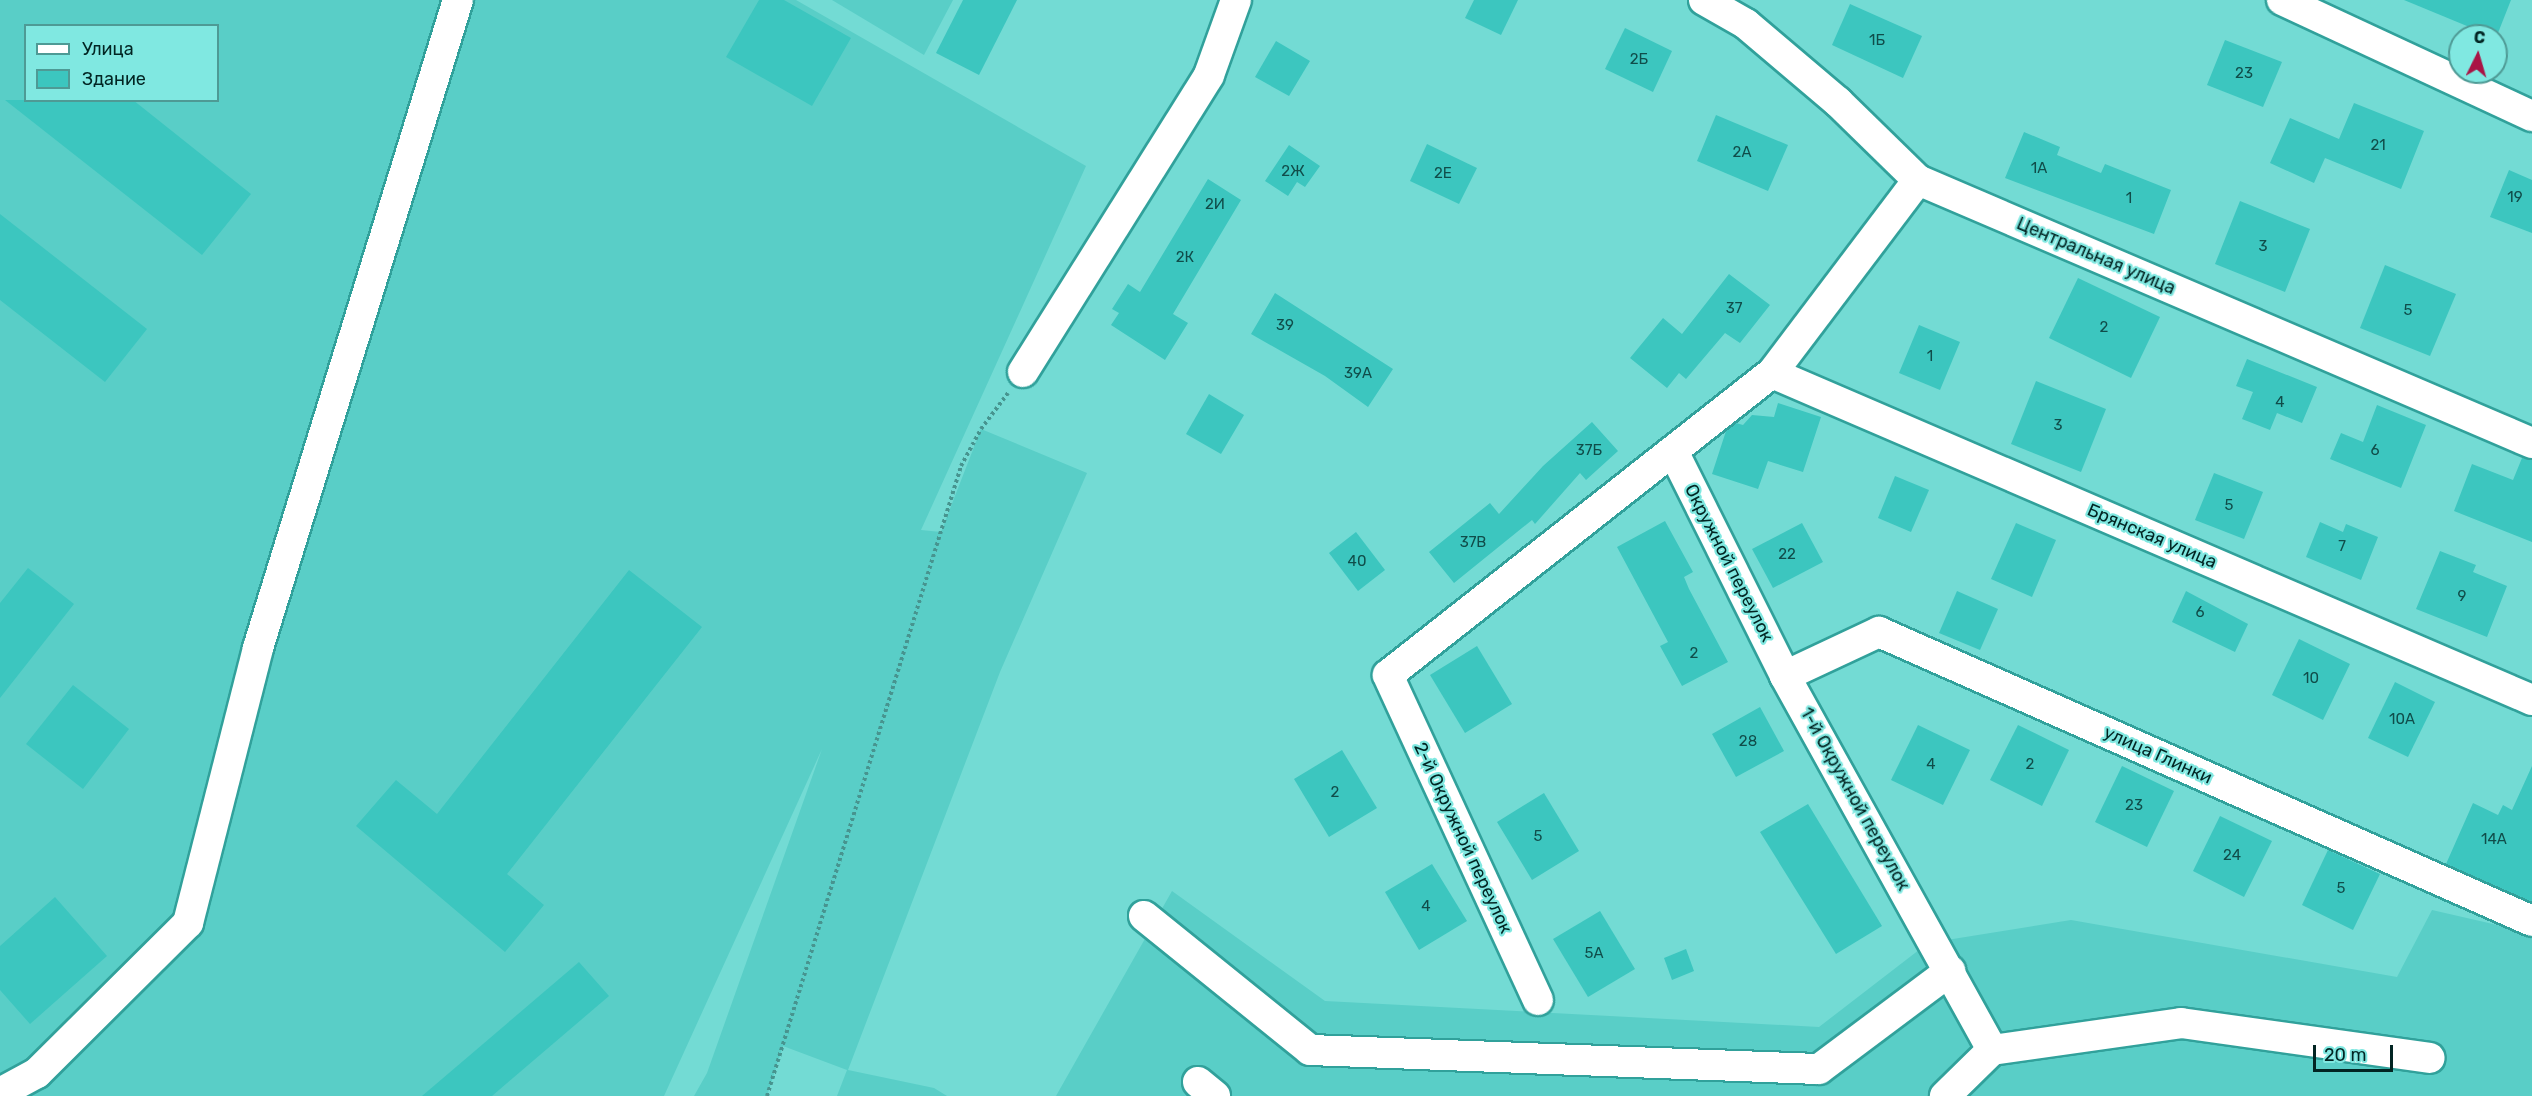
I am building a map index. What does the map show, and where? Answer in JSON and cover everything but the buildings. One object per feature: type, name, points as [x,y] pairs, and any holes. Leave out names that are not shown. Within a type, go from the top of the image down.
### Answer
[{"type":"street","points":[[0,1093],[37,1073],[188,923],[258,648],[458,0]]},
{"type":"street","points":[[1023,372],[1209,75],[1236,0]]},
{"type":"street","name":"Центральная улица","points":[[1704,0],[1754,31],[1838,102],[1918,180],[2532,443]]},
{"type":"street","points":[[2282,0],[2532,116]]},
{"type":"street","points":[[1673,451],[1772,373],[1918,180]]},
{"type":"street","name":"Брянская улица","points":[[1772,373],[2532,700]]},
{"type":"street","name":"2-й Окружной переулок","points":[[1538,1000],[1388,675],[1673,451]]},
{"type":"street","name":"Окружной переулок","points":[[1673,451],[1785,676]]},
{"type":"street","name":"улица Глинки","points":[[1785,676],[1879,632],[2532,921]]},
{"type":"street","name":"1-й Окружной переулок","points":[[1785,676],[1924,923],[1992,1050]]},
{"type":"street","points":[[1144,916],[1310,1050],[1819,1069],[1950,971]]},
{"type":"street","points":[[1945,1096],[1992,1050],[2181,1023],[2430,1058]]},
{"type":"path","points":[[767,1096],[961,466],[981,429],[1023,372]]},
{"type":"shaded area","points":[[0,0],[796,0],[1086,166],[921,530],[941,532],[981,429],[1087,473],[1000,672],[848,1070],[934,1088],[947,1096],[837,1096],[847,1070],[783,1046],[767,1096],[694,1096],[707,1073],[822,749],[664,1096],[0,1096]]},
{"type":"shaded area","points":[[832,0],[953,0],[924,55]]},
{"type":"shaded area","points":[[1172,891],[1325,1001],[1819,1027],[1928,943],[2071,920],[2397,977],[2432,910],[2532,933],[2532,1096],[1056,1096]]}]
